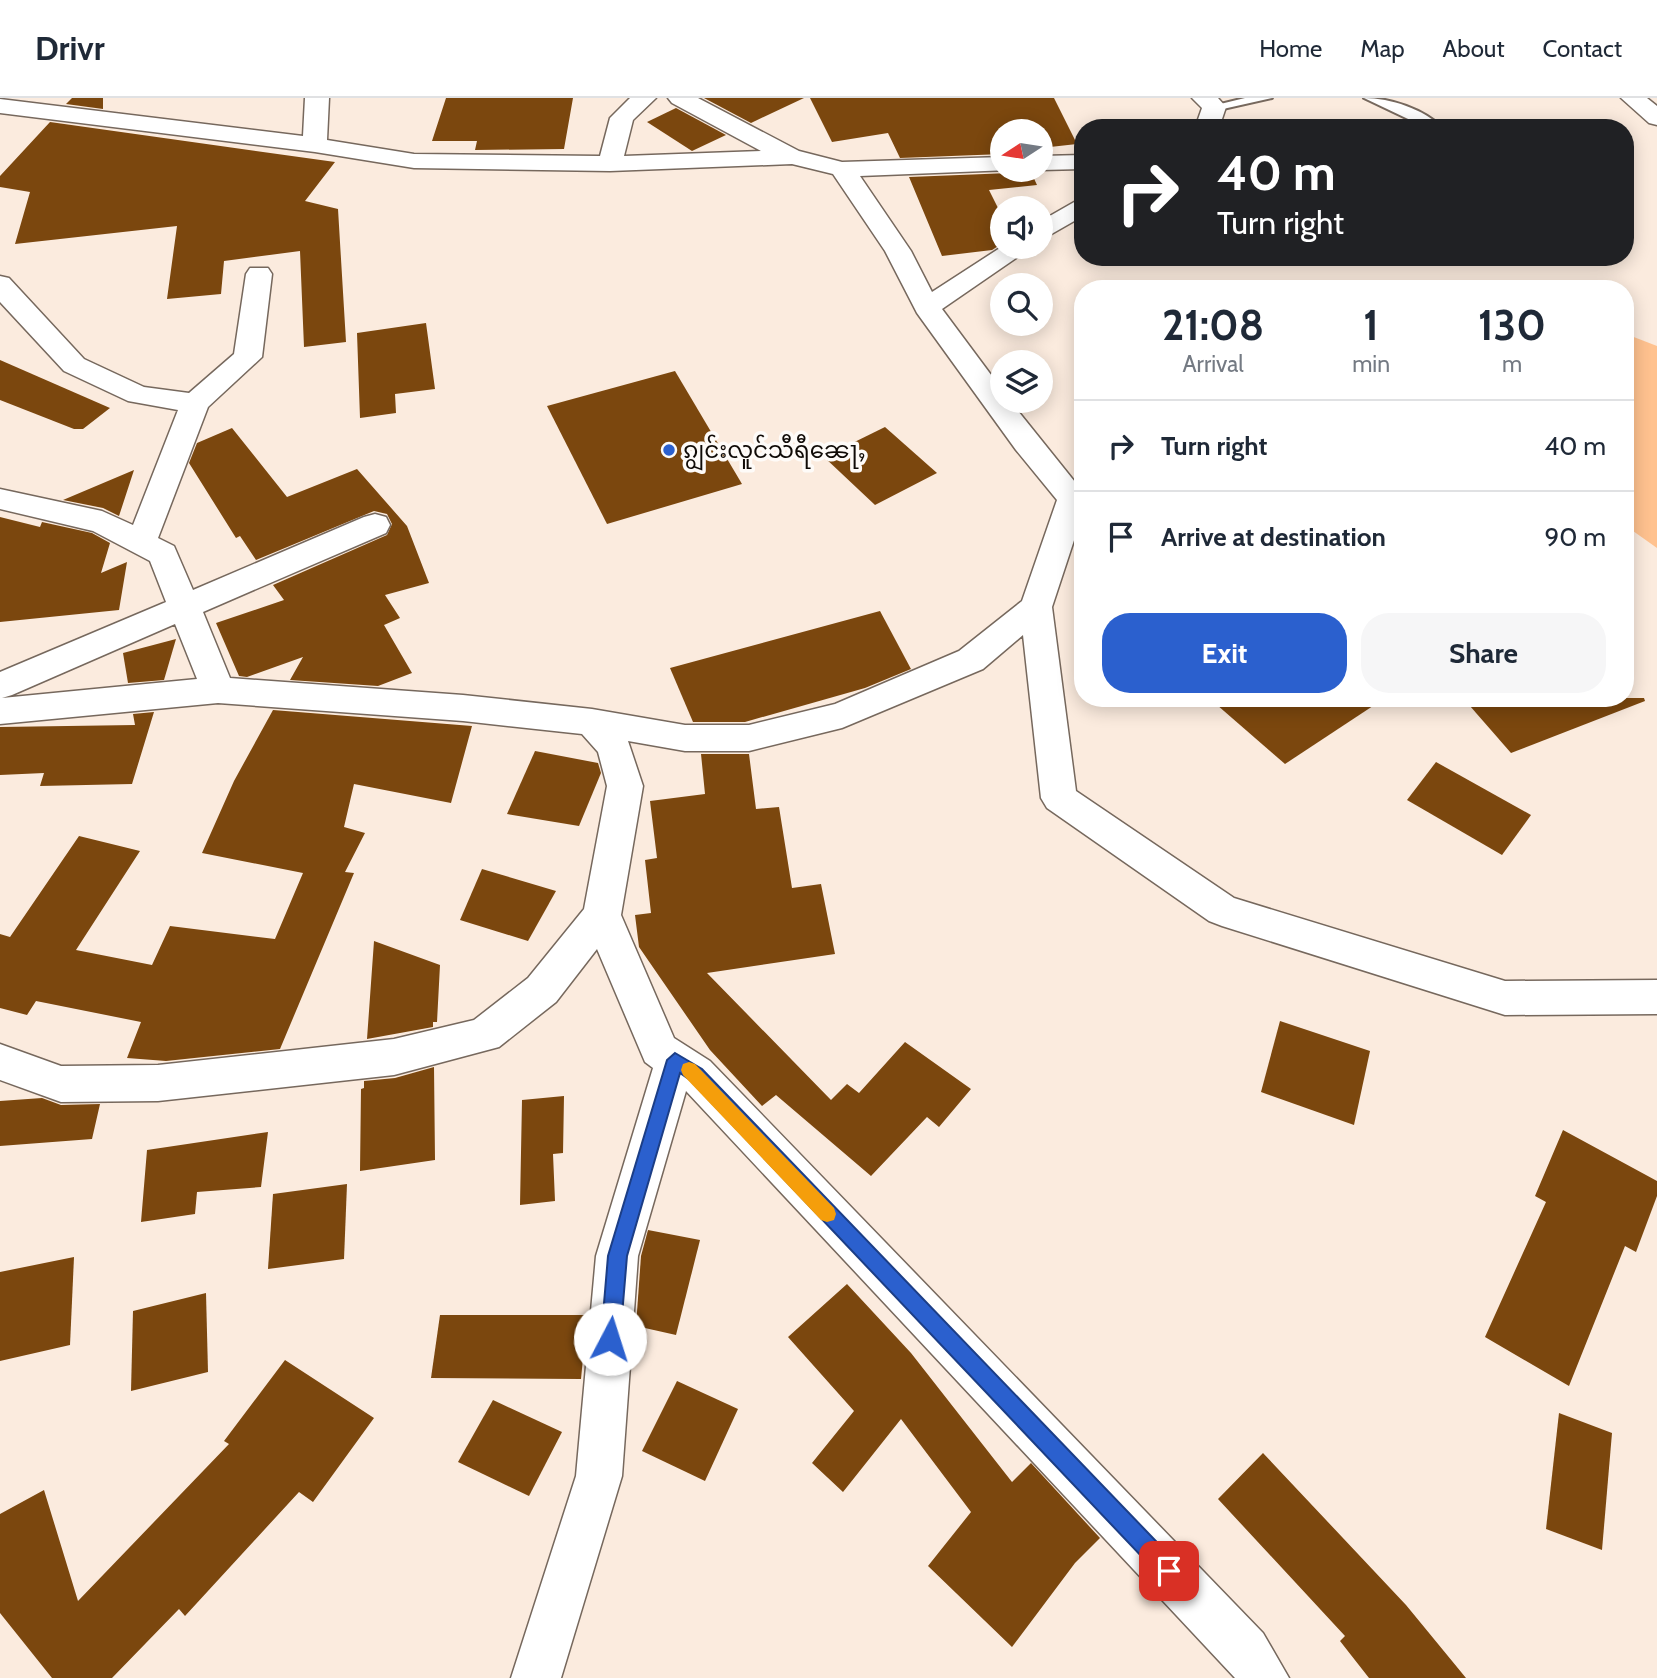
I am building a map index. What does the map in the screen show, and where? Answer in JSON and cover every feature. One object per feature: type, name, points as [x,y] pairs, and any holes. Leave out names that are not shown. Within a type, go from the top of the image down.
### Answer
[{"type":"street","points":[[4,106],[34,98]]},
{"type":"street","points":[[315,145],[317,98]]},
{"type":"street","points":[[610,164],[622,118],[644,98]]},
{"type":"street","points":[[680,98],[792,158]]},
{"type":"street","points":[[1633,98],[1657,118]]},
{"type":"street","points":[[4,106],[315,145],[414,161],[610,164],[792,158],[842,169],[990,164]]},
{"type":"street","points":[[1054,163],[1074,162]]},
{"type":"street","points":[[842,169],[884,229],[927,307],[1074,502]]},
{"type":"street","points":[[1053,224],[1074,211]]},
{"type":"street","points":[[927,307],[1001,259]]},
{"type":"street","points":[[141,543],[195,403],[247,357],[259,274]]},
{"type":"street","points":[[0,284],[74,365],[138,395],[195,403]]},
{"type":"street","points":[[0,499],[102,522],[163,554],[218,690]]},
{"type":"street","points":[[0,711],[218,690],[463,708],[592,722],[685,738],[749,738],[842,715],[971,660],[1036,607],[1074,513]]},
{"type":"street","points":[[0,687],[375,525]]},
{"type":"street","points":[[1036,607],[1059,798],[1222,909],[1506,998],[1657,997]]},
{"type":"street","points":[[0,1062],[61,1084],[158,1083],[394,1057],[485,1035],[542,990],[602,915],[625,786],[614,747],[592,722]]},
{"type":"street","points":[[602,915],[659,1050],[696,1074],[1246,1650],[1264,1678]]},
{"type":"street","points":[[536,1678],[599,1476],[617,1256],[675,1060]]},
{"type":"lane","points":[[1208,111],[1266,98]]},
{"type":"lane","points":[[1370,98],[1420,119]]},
{"type":"shaded area","points":[[1634,337],[1657,346],[1657,548],[1634,532]]},
{"type":"building","points":[[72,98],[103,98],[103,109],[66,104]]},
{"type":"building","points":[[446,98],[573,98],[564,149],[475,150],[477,141],[432,141]]},
{"type":"building","points":[[704,98],[804,98],[751,123]]},
{"type":"building","points":[[810,98],[1054,98],[1074,138],[1074,144],[1054,147],[1054,119],[990,119],[990,155],[900,158],[888,133],[832,142]]},
{"type":"building","points":[[676,108],[726,135],[692,151],[647,122]]},
{"type":"building","points":[[50,122],[335,162],[305,201],[338,209],[346,342],[304,347],[300,251],[224,261],[221,294],[167,299],[177,226],[15,244],[30,192],[0,187],[0,176]]},
{"type":"building","points":[[990,174],[990,182],[1036,182],[1037,185],[989,190],[992,196],[990,250],[942,256],[909,177]]},
{"type":"building","points":[[426,323],[435,389],[395,394],[396,413],[360,418],[357,333]]},
{"type":"building","points":[[0,360],[110,408],[83,429],[74,429],[0,400]]},
{"type":"building","points":[[675,371],[742,484],[607,524],[547,406]]},
{"type":"building","points":[[885,427],[937,473],[875,505],[824,457]]},
{"type":"building","points":[[232,428],[287,497],[357,469],[407,526],[429,583],[385,595],[400,618],[384,625],[412,673],[378,686],[290,680],[303,657],[247,677],[239,676],[216,623],[284,600],[273,585],[387,535],[392,524],[387,514],[374,511],[256,560],[240,536],[236,538],[189,463],[197,443]]},
{"type":"building","points":[[134,470],[119,516],[103,508],[63,500]]},
{"type":"building","points":[[0,517],[40,527],[42,522],[92,533],[110,543],[101,573],[127,562],[119,610],[0,622]]},
{"type":"building","points":[[880,611],[911,669],[865,688],[745,722],[693,722],[670,668]]},
{"type":"building","points":[[176,639],[164,680],[128,683],[123,653]]},
{"type":"building","points":[[1634,698],[1644,698],[1645,701],[1634,705]]},
{"type":"building","points":[[1219,707],[1371,707],[1285,764]]},
{"type":"building","points":[[1471,707],[1630,707],[1511,753]]},
{"type":"building","points":[[273,710],[472,726],[451,803],[354,784],[344,827],[365,833],[345,872],[354,873],[280,1049],[166,1061],[127,1058],[141,1022],[36,1001],[27,1015],[0,1008],[0,934],[10,937],[79,836],[140,851],[76,950],[152,965],[170,926],[275,939],[303,873],[202,853],[234,781]]},
{"type":"building","points":[[154,712],[132,784],[40,786],[44,773],[0,775],[0,727],[135,725],[133,714]]},
{"type":"building","points":[[535,751],[598,763],[601,773],[579,826],[507,814]]},
{"type":"building","points":[[701,754],[749,754],[756,809],[779,807],[792,888],[821,884],[835,954],[707,973],[831,1100],[847,1084],[859,1093],[905,1042],[971,1089],[939,1127],[927,1117],[871,1176],[776,1095],[762,1106],[710,1050],[639,947],[635,915],[651,913],[645,860],[657,858],[650,801],[705,794]]},
{"type":"building","points":[[1436,762],[1531,815],[1502,855],[1407,800]]},
{"type":"building","points":[[482,869],[556,891],[528,941],[460,920]]},
{"type":"building","points":[[374,941],[440,965],[437,1022],[433,1022],[433,1027],[367,1039]]},
{"type":"building","points":[[1280,1021],[1370,1051],[1354,1125],[1261,1092]]},
{"type":"building","points":[[434,1067],[435,1160],[360,1171],[361,1089],[364,1088],[364,1081],[395,1078]]},
{"type":"building","points":[[564,1096],[563,1153],[553,1154],[555,1201],[520,1205],[522,1100]]},
{"type":"building","points":[[42,1098],[61,1105],[100,1104],[92,1139],[0,1146],[0,1101]]},
{"type":"building","points":[[1563,1130],[1657,1181],[1657,1196],[1636,1252],[1625,1246],[1569,1386],[1485,1337],[1546,1202],[1535,1196]]},
{"type":"building","points":[[268,1132],[261,1187],[197,1192],[195,1214],[141,1222],[147,1150]]},
{"type":"building","points":[[347,1184],[344,1259],[268,1269],[273,1194]]},
{"type":"building","points":[[648,1230],[700,1240],[676,1335],[636,1326],[641,1256]]},
{"type":"building","points":[[74,1257],[70,1345],[0,1361],[0,1272]]},
{"type":"building","points":[[847,1284],[911,1353],[1012,1482],[1031,1463],[1100,1538],[1075,1563],[1012,1647],[928,1566],[971,1512],[901,1419],[843,1492],[812,1463],[854,1411],[788,1337]]},
{"type":"building","points":[[206,1293],[208,1372],[131,1391],[133,1311]]},
{"type":"building","points":[[440,1315],[587,1315],[581,1379],[431,1378]]},
{"type":"building","points":[[285,1360],[374,1418],[313,1502],[299,1492],[185,1616],[179,1609],[112,1678],[52,1678],[0,1613],[0,1514],[44,1490],[78,1601],[229,1444],[224,1441]]},
{"type":"building","points":[[677,1381],[738,1409],[705,1481],[642,1451]]},
{"type":"building","points":[[493,1400],[562,1432],[529,1496],[458,1462]]},
{"type":"building","points":[[1559,1413],[1612,1433],[1602,1550],[1546,1529]]},
{"type":"building","points":[[1263,1453],[1406,1605],[1466,1678],[1369,1678],[1340,1641],[1345,1636],[1218,1499]]},
{"type":"slow traffic","points":[[689,1070],[696,1074],[827,1214]]},
{"type":"place","name":"ၵျွင်းလူင်သီရီၼေႃႇ","points":[[669,450]]},
{"type":"route","points":[[610,1339],[617,1256],[675,1060],[696,1074],[1169,1571]]}]
